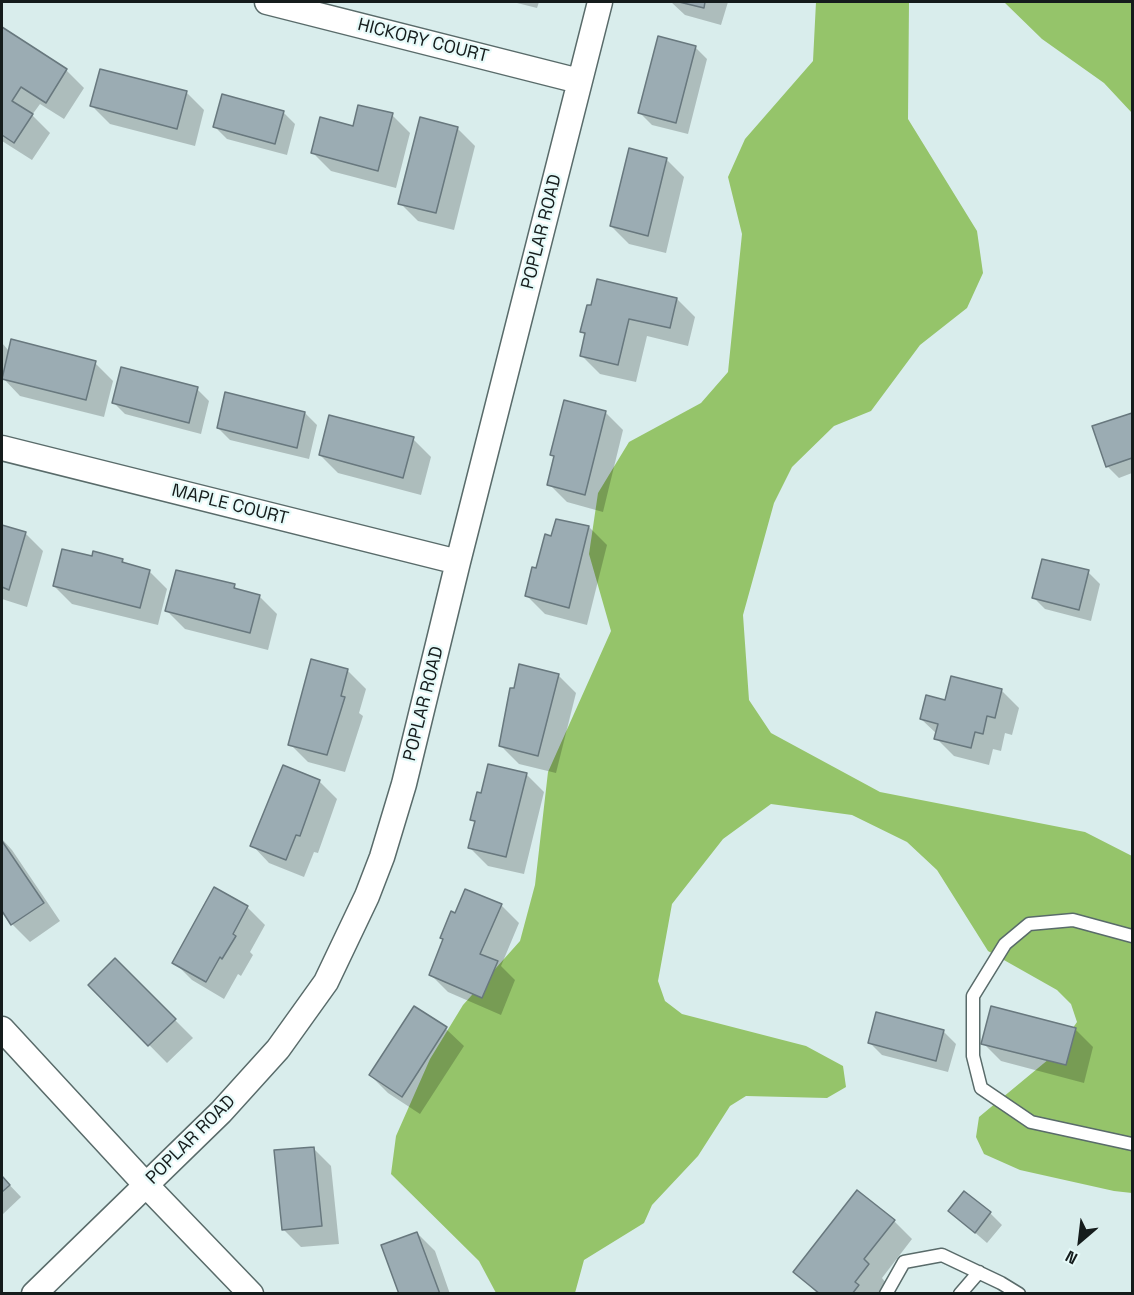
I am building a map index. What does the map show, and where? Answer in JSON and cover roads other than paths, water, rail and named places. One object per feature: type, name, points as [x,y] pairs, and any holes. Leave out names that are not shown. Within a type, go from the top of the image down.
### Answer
[{"type":"street","name":"HICKORY COURT","points":[[267,2],[579,81]]},
{"type":"street","name":"POPLAR ROAD","points":[[34,1293],[221,1112],[271,1057],[326,982],[367,896],[394,822],[600,2]]},
{"type":"street","name":"MAPLE COURT","points":[[2,448],[458,562]]},
{"type":"street","points":[[2,1029],[146,1185],[251,1293]]},
{"type":"lane","points":[[1132,936],[1073,920],[1029,924],[1005,944],[973,996],[973,1056],[981,1088],[1031,1122],[1132,1144]]},
{"type":"lane","points":[[886,1293],[904,1262],[942,1255],[1019,1293]]},
{"type":"lane","points":[[960,1293],[979,1272]]}]
